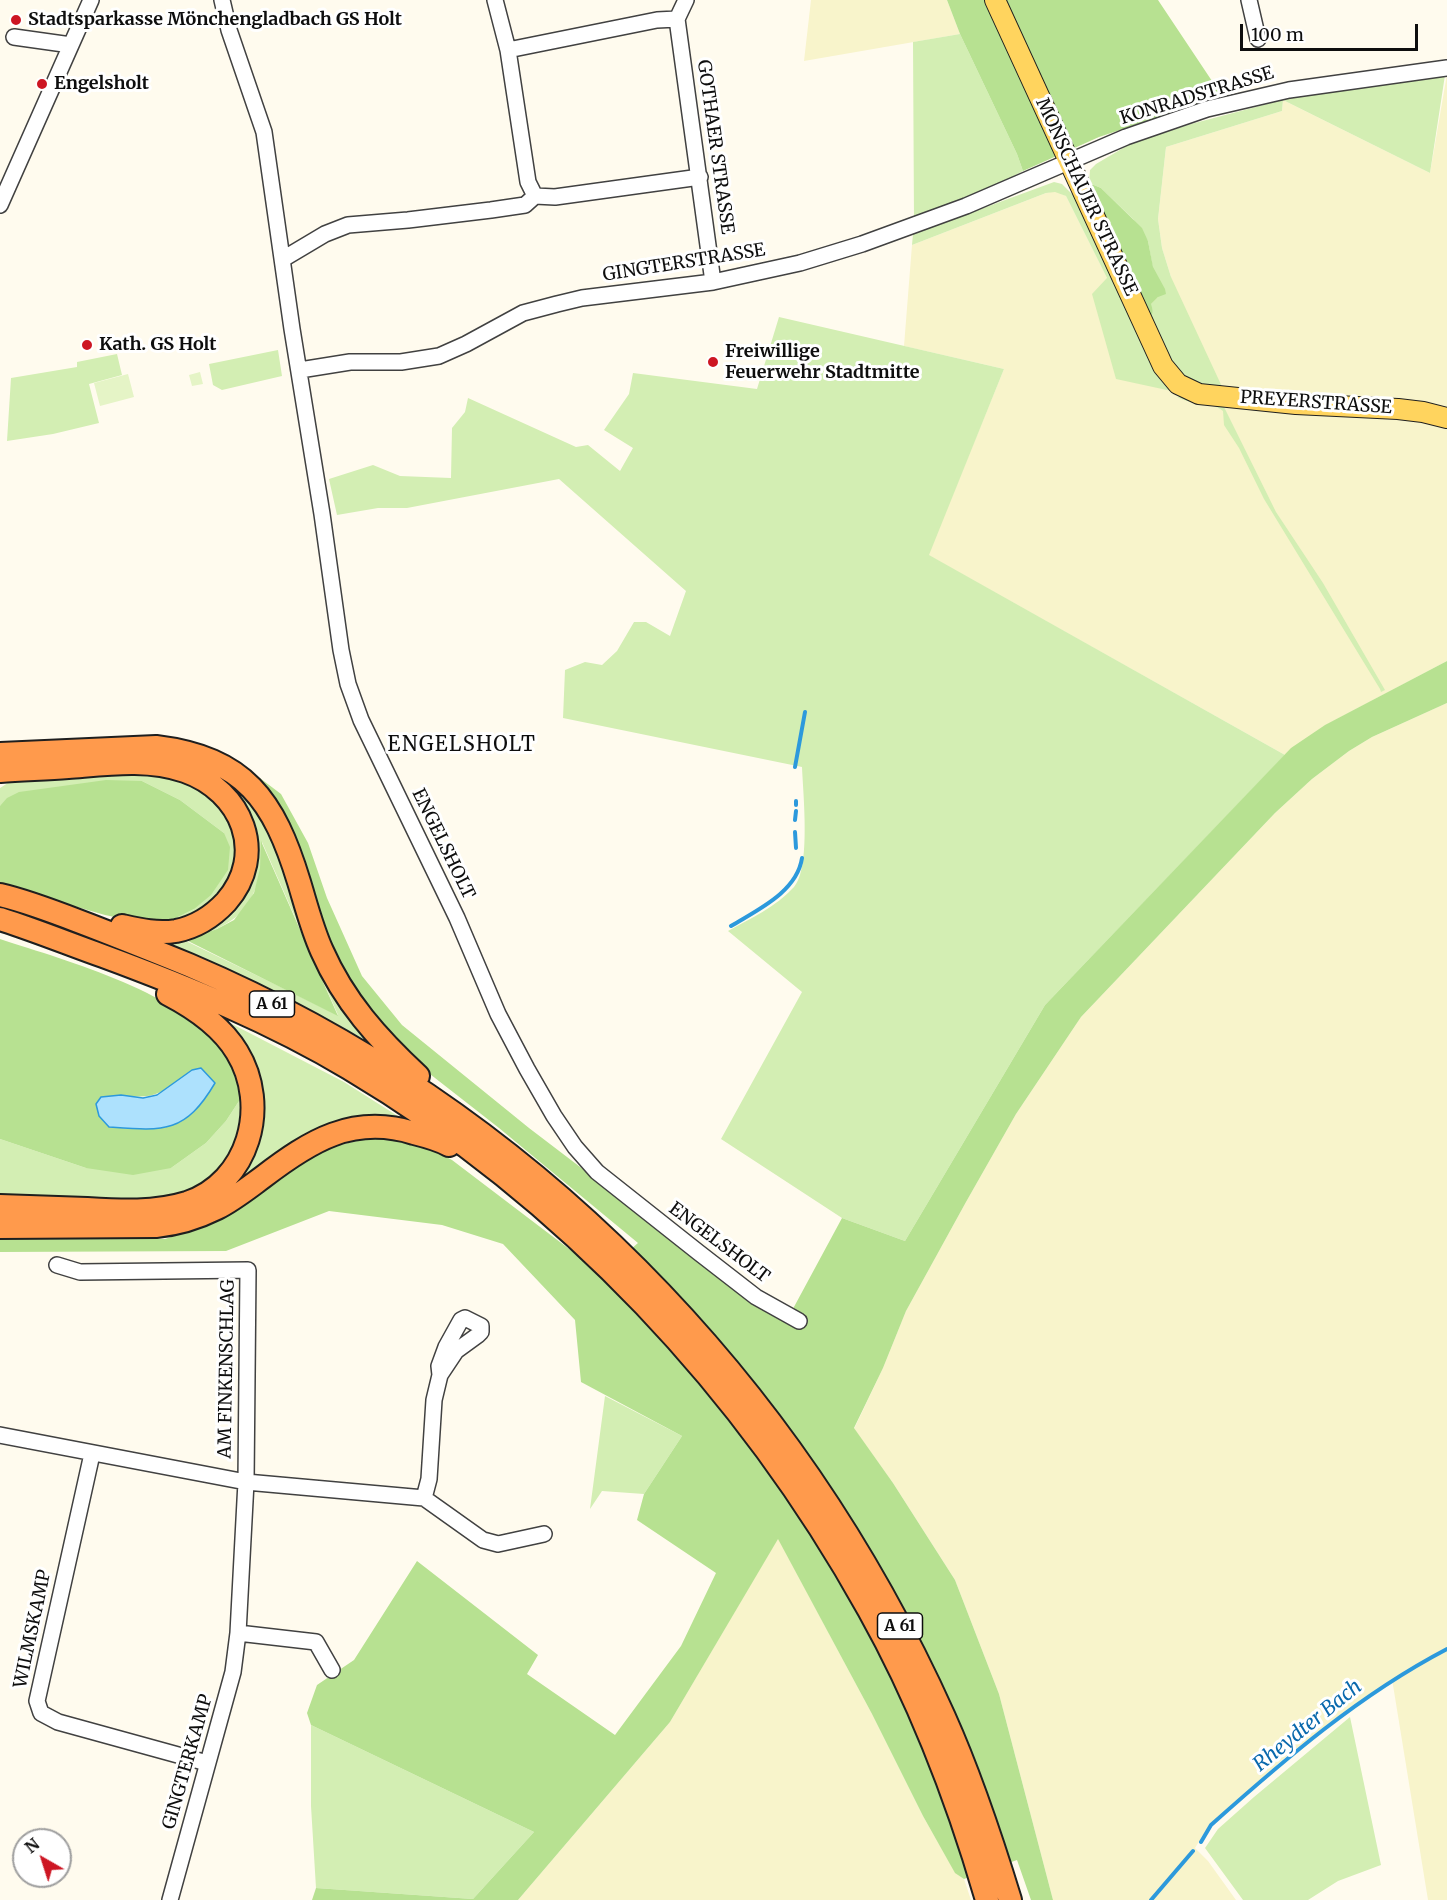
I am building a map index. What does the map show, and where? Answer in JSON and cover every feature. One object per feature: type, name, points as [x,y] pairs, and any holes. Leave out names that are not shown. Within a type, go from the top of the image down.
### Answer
[{"type":"highway","points":[[0,742],[29,761]]},
{"type":"highway","points":[[0,771],[29,761],[156,747],[206,757],[234,772],[262,800],[283,836],[321,950],[353,1008],[401,1060],[475,1128]]},
{"type":"highway","points":[[0,753],[29,761],[161,765],[184,771],[206,781],[225,797],[241,821],[247,845],[244,871],[235,891],[216,912],[195,925],[173,931],[147,932],[53,911]]},
{"type":"highway","points":[[0,780],[16,773],[29,761]]},
{"type":"highway","name":"A 61","points":[[0,895],[53,911],[136,943],[250,992],[377,1062],[475,1128],[545,1185],[640,1269],[737,1379],[814,1483],[860,1555],[898,1622],[945,1718],[975,1791],[1010,1900]]},
{"type":"highway","name":"A 61","points":[[0,919],[162,978],[257,1020],[349,1068],[415,1110],[494,1168],[577,1239],[653,1314],[716,1386],[798,1494],[871,1612],[910,1693],[957,1806],[987,1900]]},
{"type":"highway","points":[[1,1222],[168,1208],[198,1198],[219,1184],[232,1171],[248,1145],[254,1111],[252,1095],[243,1064],[227,1039],[197,1012],[178,999],[76,946]]},
{"type":"highway","points":[[1,1222],[156,1226],[175,1224],[217,1208],[314,1142],[333,1134],[366,1126],[390,1126],[442,1141],[494,1168]]},
{"type":"main road","name":"MONSCHAUER STRASSE","points":[[995,0],[1163,366],[1173,379],[1185,388]]},
{"type":"main road","name":"PREYERSTRASSE","points":[[1185,388],[1199,394],[1223,397],[1296,404],[1398,409],[1447,418]]},
{"type":"street","points":[[1,206],[91,0]]},
{"type":"street","name":"ENGELSHOLT","points":[[222,0],[229,30],[264,132],[341,650],[348,684],[361,720],[457,918],[498,1014],[554,1116],[575,1147],[597,1172],[756,1297],[799,1321]]},
{"type":"street","points":[[495,0],[508,50],[528,182],[535,196]]},
{"type":"street","points":[[508,50],[657,20],[677,19],[686,0]]},
{"type":"street","points":[[1249,0],[1258,39]]},
{"type":"street","name":"GOTHAER STRASSE","points":[[677,19],[713,282]]},
{"type":"street","points":[[14,37],[71,45]]},
{"type":"street","name":"KONRADSTRASSE","points":[[1068,160],[1126,137],[1208,110],[1289,90],[1446,65]]},
{"type":"street","name":"GINGTERSTRASSE","points":[[300,370],[350,362],[401,362],[439,356],[523,313],[582,298],[713,282],[800,263],[862,244],[966,206],[1068,160]]},
{"type":"street","points":[[283,259],[325,234],[348,225],[491,210],[525,205],[535,196],[555,197],[700,177]]},
{"type":"street","name":"AM FINKENSCHLAG","points":[[57,1265],[80,1272],[248,1270],[246,1482]]},
{"type":"street","points":[[423,1498],[429,1479],[434,1400],[440,1375]]},
{"type":"street","name":"AM FINKENSCHLAG","points":[[0,1435],[246,1482],[423,1498],[483,1540],[498,1544],[544,1534]]},
{"type":"street","name":"WILMSKAMP","points":[[92,1454],[37,1701],[41,1713],[58,1722],[207,1763]]},
{"type":"street","name":"GINGTERKAMP","points":[[170,1900],[233,1672],[238,1633],[246,1482]]},
{"type":"street","points":[[238,1633],[316,1642],[332,1670]]},
{"type":"shaded area","points":[[811,0],[947,0],[960,34],[804,61]]},
{"type":"shaded area","points":[[1447,74],[1447,661],[1324,726],[1285,755],[928,555],[1004,369],[904,346],[912,245],[1055,191],[1066,196],[1107,278],[1171,277],[1162,248],[1158,219],[1166,147],[1282,111],[1283,100],[1430,173]]},
{"type":"shaded area","points":[[1447,703],[1447,1900],[1428,1900],[1392,1679],[1289,1754],[1211,1824],[1203,1835],[1195,1848],[1208,1861],[1236,1900],[1053,1900],[999,1694],[955,1580],[893,1483],[854,1429],[883,1368],[906,1311],[966,1202],[1016,1114],[1081,1017],[1275,813],[1312,779],[1372,737]]},
{"type":"shaded area","points":[[778,1538],[872,1714],[923,1816],[955,1872],[964,1879],[971,1900],[518,1900],[670,1722]]},
{"type":"green space","points":[[947,0],[1158,0],[1222,96],[1099,137],[1023,171],[960,34]]},
{"type":"green space","points":[[960,34],[1023,171],[986,191],[914,220],[913,42]]},
{"type":"green space","points":[[1445,75],[1430,173],[1283,100],[1282,111],[1166,147],[1158,219],[1162,248],[1171,277],[1224,391],[1181,379],[1148,319],[1151,304],[1158,297],[1148,241],[1133,219],[1101,188],[1089,183],[1090,170],[1130,144],[1191,124],[1294,97]]},
{"type":"green space","points":[[1054,182],[1062,184],[1074,196],[1176,392],[1116,379],[1092,294],[1107,278],[1066,196],[1055,192],[1046,193],[912,245],[913,234]]},
{"type":"green space","points":[[1089,183],[1101,188],[1142,228],[1148,241],[1153,267],[1166,294],[1158,297],[1151,304],[1152,312],[1148,319]]},
{"type":"green space","points":[[779,317],[1004,369],[929,555],[1285,755],[1045,1005],[905,1241],[842,1218],[721,1139],[802,992],[728,931],[763,912],[779,900],[794,887],[799,877],[803,864],[805,830],[802,767],[563,718],[565,670],[585,662],[602,665],[617,651],[634,622],[646,622],[670,636],[686,591],[559,479],[407,508],[378,508],[337,515],[329,479],[373,465],[400,476],[451,478],[452,428],[465,412],[468,398],[576,447],[588,445],[620,471],[633,448],[604,430],[629,394],[633,373],[757,389]]},
{"type":"green space","points":[[278,350],[282,376],[222,390],[213,385],[209,364]]},
{"type":"green space","points":[[117,354],[122,375],[89,384],[99,423],[53,434],[7,441],[11,378],[77,367],[77,362]]},
{"type":"green space","points":[[200,372],[203,384],[192,386],[189,375]]},
{"type":"green space","points":[[128,374],[134,397],[100,406],[94,383]]},
{"type":"green space","points":[[1177,397],[1187,397],[1224,407],[1276,512],[1323,583],[1385,690],[1381,692],[1264,499],[1239,448],[1224,425],[1223,411],[1213,406]]},
{"type":"green space","points":[[1447,661],[1447,703],[1372,737],[1312,779],[1275,813],[1081,1017],[1016,1114],[966,1202],[906,1311],[883,1368],[854,1428],[893,1483],[955,1580],[999,1694],[1053,1900],[1031,1900],[1017,1860],[964,1879],[955,1873],[778,1539],[670,1722],[518,1900],[312,1900],[316,1888],[473,1899],[534,1832],[311,1725],[307,1713],[317,1685],[354,1660],[417,1561],[538,1655],[527,1674],[615,1735],[681,1646],[716,1573],[637,1520],[644,1494],[682,1436],[581,1382],[575,1320],[503,1244],[442,1225],[329,1211],[226,1251],[0,1252],[0,1233],[165,1239],[207,1225],[298,1164],[332,1147],[369,1138],[394,1136],[417,1142],[452,1160],[602,1274],[638,1243],[499,1128],[412,1060],[355,996],[258,784],[236,760],[281,794],[308,843],[327,898],[362,976],[402,1025],[529,1128],[765,1308],[788,1318],[842,1218],[905,1241],[1045,1005],[1291,748],[1325,725]]},
{"type":"green space","points":[[147,751],[225,774],[263,815],[369,1042],[158,938],[215,921],[247,823]],"holes":[[[262,842],[338,1015],[186,941],[225,924],[244,909],[256,886],[261,867]]]},
{"type":"green space","points":[[119,772],[170,776],[201,788],[227,812],[237,844],[232,880],[199,914],[168,922],[194,909],[224,833],[180,800],[142,781],[0,806],[0,788],[11,781]]},
{"type":"green space","points":[[106,780],[142,781],[180,800],[224,833],[230,847],[228,870],[211,895],[194,909],[168,922],[143,923],[105,915],[0,885],[0,806],[7,798],[19,792]]},
{"type":"green space","points":[[261,841],[338,1016],[186,940],[234,920],[254,893],[260,868]]},
{"type":"green space","points":[[0,939],[91,969],[154,997],[183,1014],[207,1033],[233,1065],[241,1098],[226,1121],[206,1143],[171,1168],[133,1175],[86,1168],[0,1139]],"holes":[[[201,1068],[215,1083],[193,1112],[171,1126],[144,1129],[109,1127],[99,1116],[121,1095],[139,1097],[152,1095],[165,1090],[190,1072]]]},
{"type":"green space","points":[[207,1011],[344,1082],[404,1120],[367,1117],[230,1193],[180,1209],[258,1133]]},
{"type":"green space","points":[[241,1098],[243,1110],[240,1133],[229,1159],[210,1179],[189,1192],[159,1199],[0,1200],[0,1139],[86,1168],[171,1168],[206,1143],[226,1121]]},
{"type":"green space","points":[[605,1396],[682,1436],[644,1494],[602,1491],[590,1509]]},
{"type":"green space","points":[[1350,1717],[1381,1865],[1338,1881],[1308,1900],[1243,1900],[1205,1848],[1218,1829]]},
{"type":"green space","points":[[311,1725],[534,1832],[473,1899],[316,1888],[311,1806]]},
{"type":"water","points":[[201,1068],[215,1083],[193,1112],[171,1126],[144,1129],[109,1127],[99,1116],[96,1104],[101,1097],[121,1095],[143,1098],[157,1095],[192,1070]]},
{"type":"waterway","points":[[795,767],[805,712]]},
{"type":"waterway","points":[[795,820],[796,811]]},
{"type":"waterway","points":[[795,832],[796,848]]},
{"type":"waterway","points":[[731,926],[764,906],[784,890],[799,870],[802,858]]},
{"type":"waterway","name":"Rheydter Bach","points":[[1201,1842],[1211,1825],[1324,1730],[1383,1687],[1447,1649]]},
{"type":"waterway","name":"Rheydter Bach","points":[[1151,1900],[1193,1851]]},
{"type":"place","name":"Stadtsparkasse Mönchengladbach GS Holt","points":[[16,20]]},
{"type":"place","name":"Engelsholt","points":[[42,84]]},
{"type":"place","name":"Kath. GS Holt","points":[[87,345]]},
{"type":"place","name":"Freiwillige Feuerwehr Stadtmitte","points":[[713,362]]},
{"type":"district","name":"ENGELSHOLT","points":[[462,745]]}]
